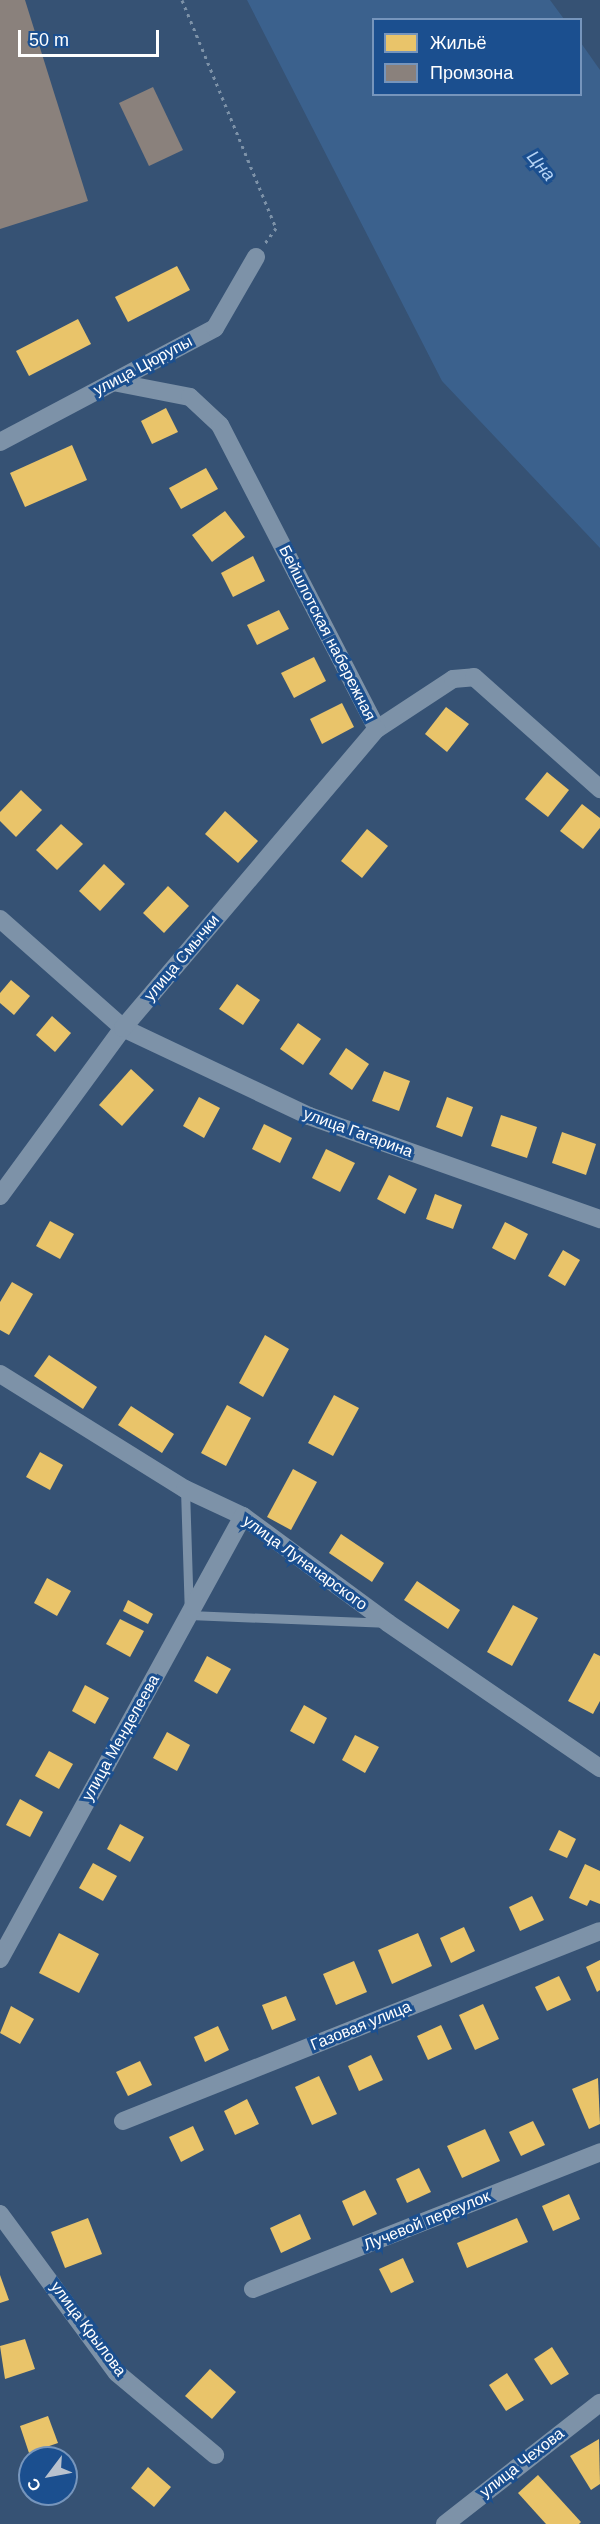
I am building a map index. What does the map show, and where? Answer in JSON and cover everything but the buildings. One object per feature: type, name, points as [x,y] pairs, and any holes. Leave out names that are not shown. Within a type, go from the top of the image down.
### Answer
[{"type":"street","name":"улица Цюрупы","points":[[0,442],[214,328],[256,257]]},
{"type":"street","name":"Бейшлотская набережная","points":[[113,382],[190,397],[220,425],[377,729],[453,679],[474,677],[600,789]]},
{"type":"street","name":"улица Смычки","points":[[0,1196],[123,1028],[377,729]]},
{"type":"street","name":"улица Гагарина","points":[[0,919],[123,1028],[309,1116],[600,1219]]},
{"type":"street","name":"улица Луначарского","points":[[0,1374],[185,1489],[243,1516],[388,1623],[600,1768]]},
{"type":"street","name":"улица Менделеева","points":[[0,1959],[243,1516]]},
{"type":"street","name":"Газовая улица","points":[[123,2121],[600,1931]]},
{"type":"street","name":"Лучевой переулок","points":[[253,2289],[600,2152]]},
{"type":"street","name":"улица Крылова","points":[[0,2214],[117,2373],[215,2455]]},
{"type":"street","name":"улица Чехова","points":[[445,2524],[600,2403]]},
{"type":"lane","points":[[185,1489],[189,1616],[388,1623]]},
{"type":"path","points":[[182,0],[276,228],[256,257]]},
{"type":"water","name":"Цна","points":[[247,0],[550,0],[563,18],[372,18],[372,96],[582,96],[582,44],[600,70],[600,548],[442,381]]}]
